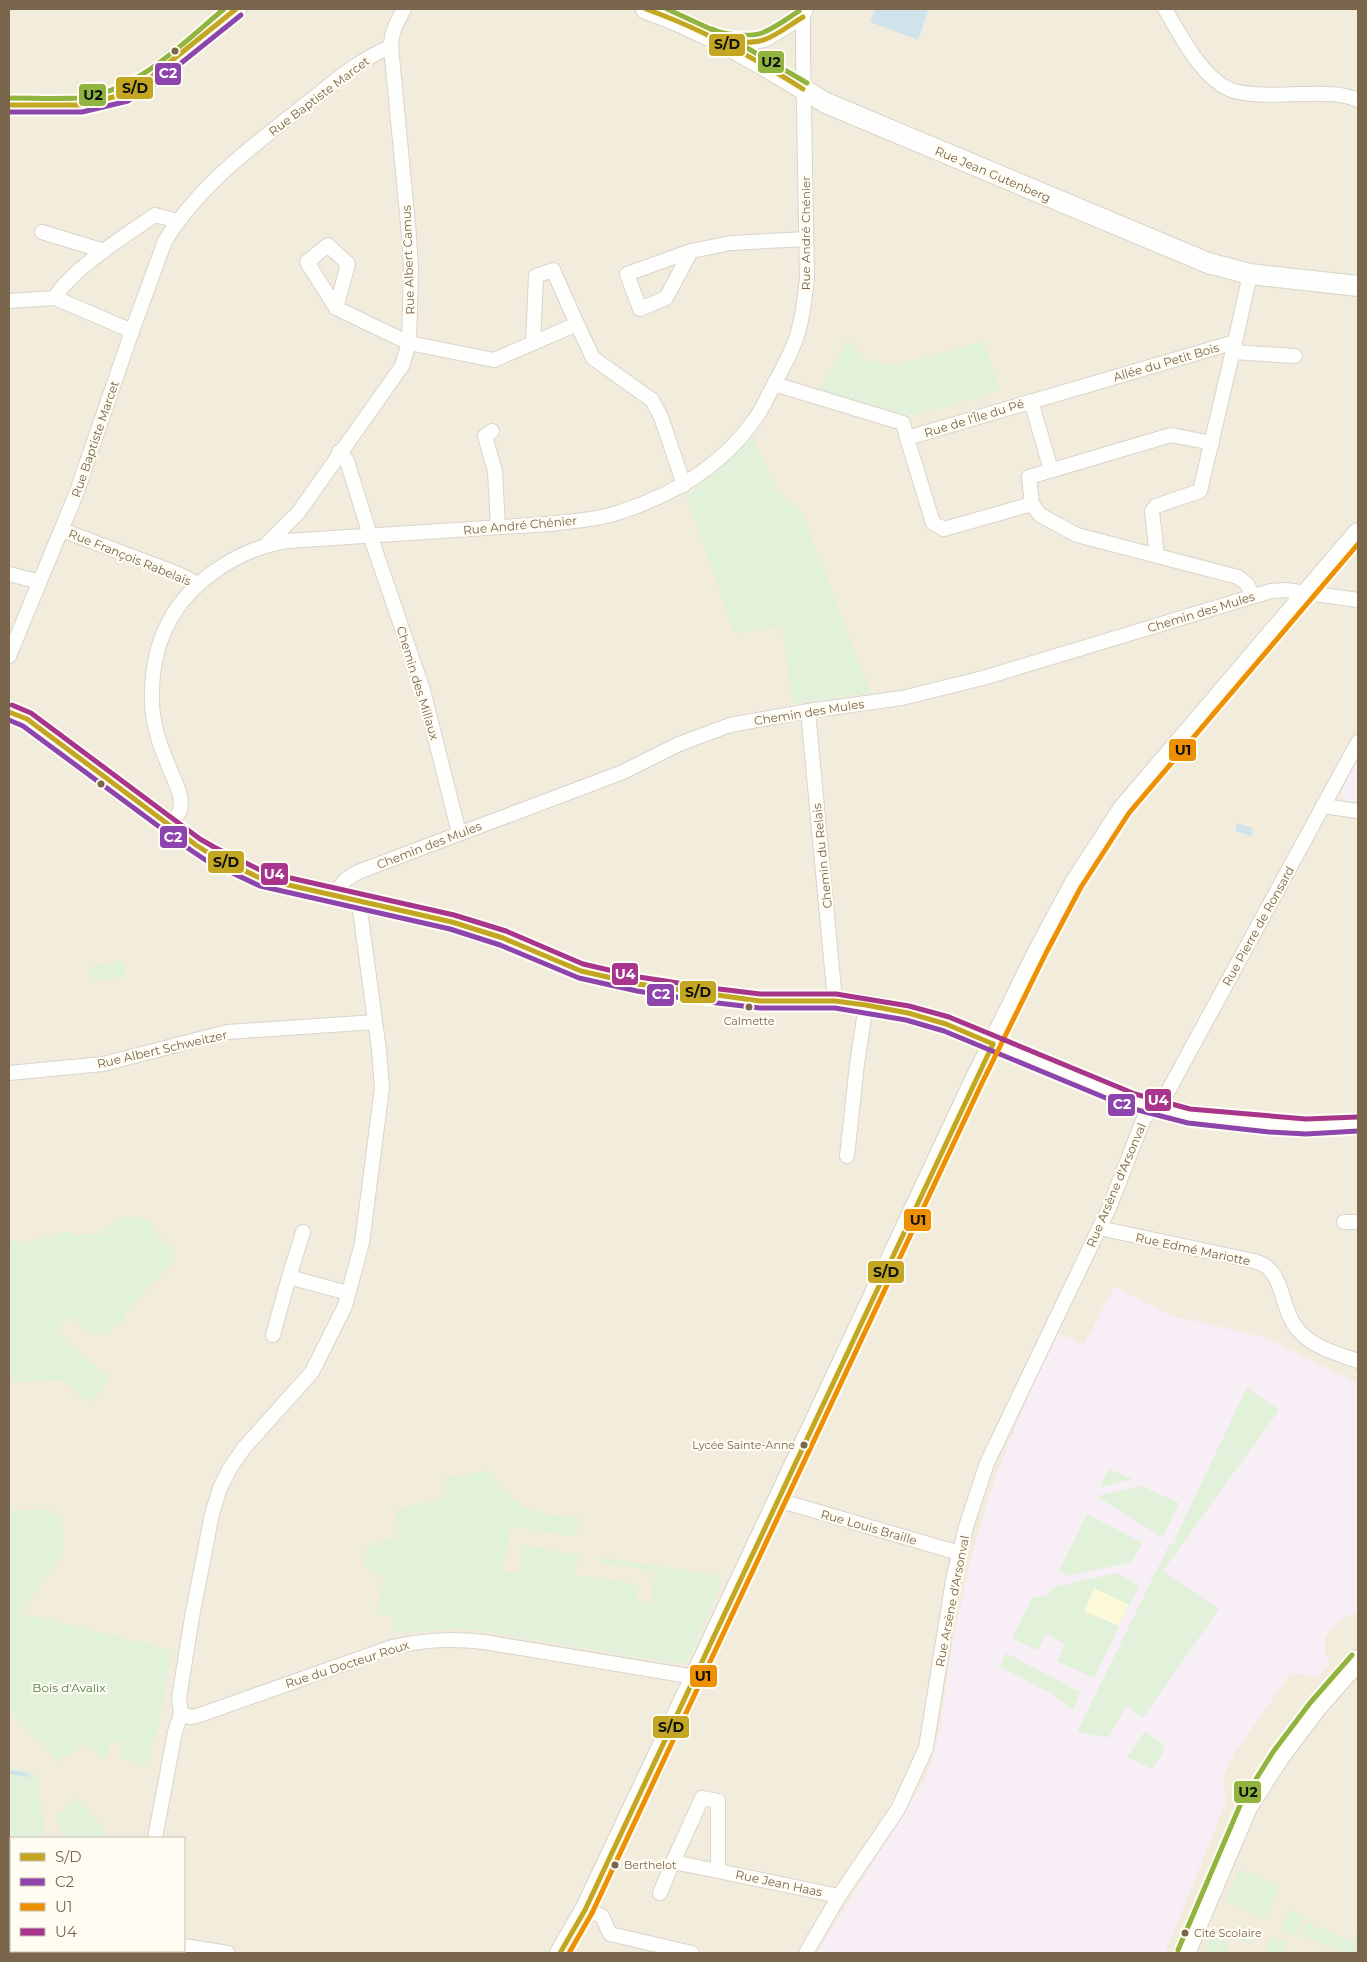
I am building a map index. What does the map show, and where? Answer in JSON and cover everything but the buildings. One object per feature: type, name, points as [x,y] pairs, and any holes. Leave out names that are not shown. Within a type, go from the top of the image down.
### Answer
[{"type":"street","points":[[9,105],[80,105],[125,94],[150,78],[236,9]]},
{"type":"street","points":[[391,47],[391,37],[395,25],[404,9]]},
{"type":"street","name":"Rue Jean Gutenberg","points":[[646,9],[679,20],[782,75],[826,102],[1106,222],[1208,263],[1250,274],[1358,286]]},
{"type":"street","points":[[1165,9],[1205,71],[1229,90],[1242,93],[1339,94],[1358,100]]},
{"type":"street","points":[[719,41],[765,40],[805,13]]},
{"type":"street","name":"Rue André Chénier","points":[[370,534],[559,523],[611,514],[660,498],[684,485],[712,465],[735,444],[756,418],[793,348],[802,316],[808,279],[803,89],[805,13]]},
{"type":"street","name":"Rue Baptiste Marcet","points":[[9,656],[13,635],[40,582],[62,530],[165,241],[177,221],[213,181],[283,122],[348,71],[376,53],[391,47]]},
{"type":"street","name":"Rue Albert Camus","points":[[267,544],[298,513],[339,452],[402,366],[409,343],[411,268],[409,235],[391,47]]},
{"type":"street","points":[[56,298],[60,288],[104,251],[156,215],[177,221]]},
{"type":"street","points":[[42,232],[104,251]]},
{"type":"street","points":[[691,251],[666,298],[640,309],[627,274],[691,251],[731,243],[806,238]]},
{"type":"street","points":[[534,343],[536,276],[553,270],[593,358],[652,400],[661,417],[684,485]]},
{"type":"street","name":"Allée du Petit Bois","points":[[1030,401],[1234,347],[1250,274]]},
{"type":"street","points":[[9,301],[56,298],[132,331]]},
{"type":"street","points":[[336,308],[409,343],[494,360],[577,324]]},
{"type":"street","points":[[1157,556],[1152,511],[1156,506],[1200,491],[1234,347],[1295,356]]},
{"type":"street","name":"Rue de l'Île du Pé","points":[[774,384],[903,423],[933,522],[944,529],[1032,504]]},
{"type":"street","name":"Rue de l'Île du Pé","points":[[907,438],[1030,401],[1051,470]]},
{"type":"street","points":[[492,431],[485,436],[496,471],[498,528]]},
{"type":"street","points":[[1212,443],[1171,435],[1029,477],[1032,504],[1040,515],[1077,535],[1238,577],[1247,584],[1253,596]]},
{"type":"street","points":[[339,452],[347,461],[370,534]]},
{"type":"street","points":[[298,513],[298,533],[303,539]]},
{"type":"street","name":"Rue François Rabelais","points":[[62,530],[176,573],[198,584]]},
{"type":"street","points":[[560,1953],[584,1910],[695,1678],[993,1044],[1039,950],[1075,883],[1123,809],[1358,533]]},
{"type":"street","name":"Rue Albert Camus","points":[[171,826],[180,809],[179,793],[166,761],[153,716],[153,684],[156,657],[164,632],[176,610],[198,584],[218,569],[241,555],[267,544],[370,534]]},
{"type":"street","name":"Chemin des Millaux","points":[[370,534],[423,690],[459,833]]},
{"type":"street","points":[[9,574],[40,582]]},
{"type":"street","name":"Chemin des Mules","points":[[334,896],[345,880],[358,872],[623,772],[679,744],[730,725],[808,711],[902,698],[983,678],[1271,591],[1286,590],[1358,600]]},
{"type":"street","name":"Chemin du Relais","points":[[808,711],[835,1001]]},
{"type":"street","points":[[9,712],[27,719],[210,854],[262,879],[452,922],[503,938],[581,971],[638,984],[760,1001],[835,1001],[908,1013],[946,1024],[1124,1097],[1155,1108],[1189,1116],[1306,1127],[1358,1124]]},
{"type":"street","name":"Rue Pierre de Ronsard","points":[[1155,1108],[1167,1093],[1358,742]]},
{"type":"street","points":[[1323,806],[1358,811]]},
{"type":"street","points":[[155,1837],[175,1732],[181,1714],[179,1698],[192,1616],[212,1514],[220,1488],[230,1468],[244,1448],[312,1372],[345,1306],[362,1243],[382,1088],[360,910],[362,902]]},
{"type":"street","points":[[847,1156],[857,1064],[866,1005]]},
{"type":"street","name":"Rue Albert Schweitzer","points":[[9,1073],[103,1064],[227,1032],[375,1022]]},
{"type":"street","name":"Rue Arsène d'Arsonval","points":[[806,1953],[839,1896],[898,1809],[926,1748],[959,1553],[987,1462],[1100,1228],[1144,1118],[1155,1108]]},
{"type":"street","name":"Rue Edmé Mariotte","points":[[1100,1228],[1254,1261],[1267,1266],[1277,1282],[1292,1322],[1302,1335],[1313,1343],[1358,1361]]},
{"type":"street","points":[[272,1335],[303,1232]]},
{"type":"street","points":[[289,1277],[348,1293]]},
{"type":"street","name":"Rue Louis Braille","points":[[778,1500],[959,1553]]},
{"type":"street","name":"Rue du Docteur Roux","points":[[181,1714],[190,1717],[197,1716],[392,1647],[423,1640],[454,1639],[484,1642],[695,1678]]},
{"type":"street","points":[[1185,1953],[1247,1807],[1279,1757],[1316,1708],[1358,1660]]},
{"type":"street","name":"Rue Jean Haas","points":[[660,1893],[702,1798],[718,1802],[718,1870]]},
{"type":"street","name":"Rue Jean Haas","points":[[673,1862],[839,1896]]},
{"type":"street","points":[[584,1910],[602,1916],[610,1934],[692,1953]]},
{"type":"street","points":[[185,1946],[228,1953]]},
{"type":"shaded area","points":[[9,9],[1358,9],[1358,1953],[9,1953]]},
{"type":"shaded area","points":[[875,9],[929,9],[918,40],[870,22]]},
{"type":"shaded area","points":[[1358,759],[1358,803],[1344,802],[1341,792]]},
{"type":"shaded area","points":[[1237,823],[1253,828],[1251,836],[1235,831]]},
{"type":"shaded area","points":[[1114,1287],[1170,1315],[1266,1338],[1358,1384],[1358,1614],[1343,1618],[1325,1638],[1325,1654],[1330,1664],[1318,1677],[1291,1673],[1235,1752],[1223,1777],[1226,1802],[1165,1953],[817,1953],[926,1778],[940,1729],[952,1646],[969,1566],[988,1499],[1035,1380],[1059,1333],[1084,1345]]},
{"type":"green space","points":[[848,340],[865,359],[895,366],[984,341],[1000,391],[911,416],[820,390]]},
{"type":"green space","points":[[753,438],[777,489],[802,513],[871,693],[793,704],[782,626],[735,634],[686,496]]},
{"type":"green space","points":[[121,961],[126,976],[94,982],[91,980],[89,969],[91,966]]},
{"type":"green space","points":[[122,1217],[143,1217],[154,1226],[152,1230],[174,1250],[175,1260],[124,1314],[125,1318],[106,1336],[102,1333],[97,1333],[93,1337],[70,1316],[56,1331],[110,1377],[93,1401],[86,1401],[63,1380],[9,1382],[9,1241],[21,1243],[70,1231],[73,1235],[102,1234],[104,1228],[107,1228],[116,1219],[119,1221]]},
{"type":"green space","points":[[1247,1387],[1279,1410],[1163,1571],[1219,1609],[1143,1718],[1127,1706],[1108,1738],[1077,1732],[1170,1543],[1180,1545],[1174,1541]]},
{"type":"green space","points":[[1109,1469],[1132,1479],[1100,1488]]},
{"type":"green space","points":[[479,1471],[490,1471],[508,1494],[527,1508],[549,1515],[579,1518],[576,1537],[509,1526],[508,1533],[510,1533],[502,1571],[518,1573],[523,1545],[579,1555],[575,1575],[632,1583],[632,1585],[638,1586],[636,1601],[651,1604],[654,1578],[656,1579],[657,1572],[600,1562],[601,1557],[721,1576],[720,1586],[688,1661],[678,1664],[472,1629],[440,1629],[405,1634],[404,1632],[391,1631],[393,1617],[377,1614],[384,1576],[371,1573],[372,1568],[364,1567],[367,1548],[385,1540],[399,1538],[396,1510],[442,1499],[446,1496],[446,1475],[458,1477]]},
{"type":"green space","points":[[1142,1486],[1179,1503],[1162,1538],[1097,1496]]},
{"type":"green space","name":"Bois d'Avalix","points":[[48,1509],[62,1519],[64,1552],[21,1613],[172,1650],[158,1727],[147,1765],[122,1759],[122,1743],[111,1741],[104,1761],[86,1744],[57,1762],[9,1710],[9,1511]]},
{"type":"green space","points":[[1087,1514],[1142,1543],[1132,1562],[1067,1576],[1059,1571]]},
{"type":"green space","points":[[1117,1573],[1139,1586],[1094,1678],[1057,1661],[1065,1644],[1046,1634],[1038,1651],[1012,1638],[1032,1598],[1047,1596],[1053,1587]]},
{"type":"green space","points":[[1006,1653],[1080,1692],[1073,1711],[1054,1695],[1000,1667]]},
{"type":"green space","points":[[1145,1731],[1164,1745],[1163,1753],[1152,1769],[1127,1757]]},
{"type":"green space","points":[[9,1766],[38,1775],[45,1837],[10,1837],[10,1842]]},
{"type":"green space","points":[[77,1798],[110,1837],[65,1837],[55,1817]]},
{"type":"green space","points":[[1239,1869],[1280,1885],[1267,1919],[1225,1902]]},
{"type":"green space","points":[[10,1876],[9,1926],[9,1877]]},
{"type":"green space","points":[[1289,1910],[1304,1916],[1295,1936],[1280,1930]]},
{"type":"green space","points":[[1306,1922],[1353,1942],[1358,1928],[1358,1953],[1345,1953],[1301,1935]]},
{"type":"green space","points":[[1243,1926],[1256,1931],[1251,1945],[1237,1939]]},
{"type":"green space","points":[[1213,1930],[1224,1935],[1228,1947],[1226,1953],[1204,1953]]},
{"type":"green space","points":[[1271,1937],[1287,1943],[1283,1953],[1265,1953]]},
{"type":"sand","points":[[1094,1588],[1129,1605],[1119,1626],[1084,1611]]},
{"type":"waterway","points":[[9,1772],[27,1775]]},
{"type":"transit line","name":"U2","points":[[9,98],[79,98],[100,94],[120,87],[139,77],[175,51],[224,9]]},
{"type":"transit line","name":"S/D","points":[[9,105],[81,105],[125,94],[150,78],[236,9]]},
{"type":"transit line","name":"S/D","points":[[646,9],[687,25],[727,44],[803,89]]},
{"type":"transit line","name":"U2","points":[[667,9],[730,38],[807,83]]},
{"type":"transit line","name":"U2","points":[[712,29],[729,34],[762,33],[799,11]]},
{"type":"transit line","name":"C2","points":[[9,112],[82,112],[128,101],[155,84],[241,15]]},
{"type":"transit line","name":"S/D","points":[[709,36],[737,42],[760,41],[776,34],[803,17]]},
{"type":"transit line","name":"U1","points":[[569,1953],[592,1913],[981,1085],[1081,887],[1129,813],[1358,544]]},
{"type":"transit line","name":"U4","points":[[12,705],[31,713],[200,839],[264,872],[454,915],[506,931],[583,964],[639,977],[760,994],[836,994],[909,1006],[949,1017],[1135,1094],[1190,1109],[1306,1119],[1358,1117]]},
{"type":"transit line","name":"S/D","points":[[9,712],[27,719],[196,845],[210,854],[262,879],[452,922],[503,938],[581,971],[638,984],[760,1001],[835,1001],[866,1005],[908,1013],[946,1024],[993,1044]]},
{"type":"transit line","name":"C2","points":[[9,720],[23,726],[207,861],[260,886],[450,929],[500,945],[579,978],[637,991],[760,1008],[835,1008],[906,1020],[944,1031],[1130,1108],[1188,1123],[1306,1134],[1358,1131]]},
{"type":"transit line","name":"S/D","points":[[560,1953],[585,1910],[993,1044]]},
{"type":"transit line","name":"U2","points":[[1178,1950],[1241,1803],[1273,1752],[1310,1703],[1352,1655]]},
{"type":"place","name":"Calmette","points":[[749,1007]]},
{"type":"place","name":"Lycée Sainte-Anne","points":[[804,1445]]},
{"type":"place","name":"Berthelot","points":[[615,1865]]},
{"type":"place","name":"Cité Scolaire","points":[[1185,1933]]}]
